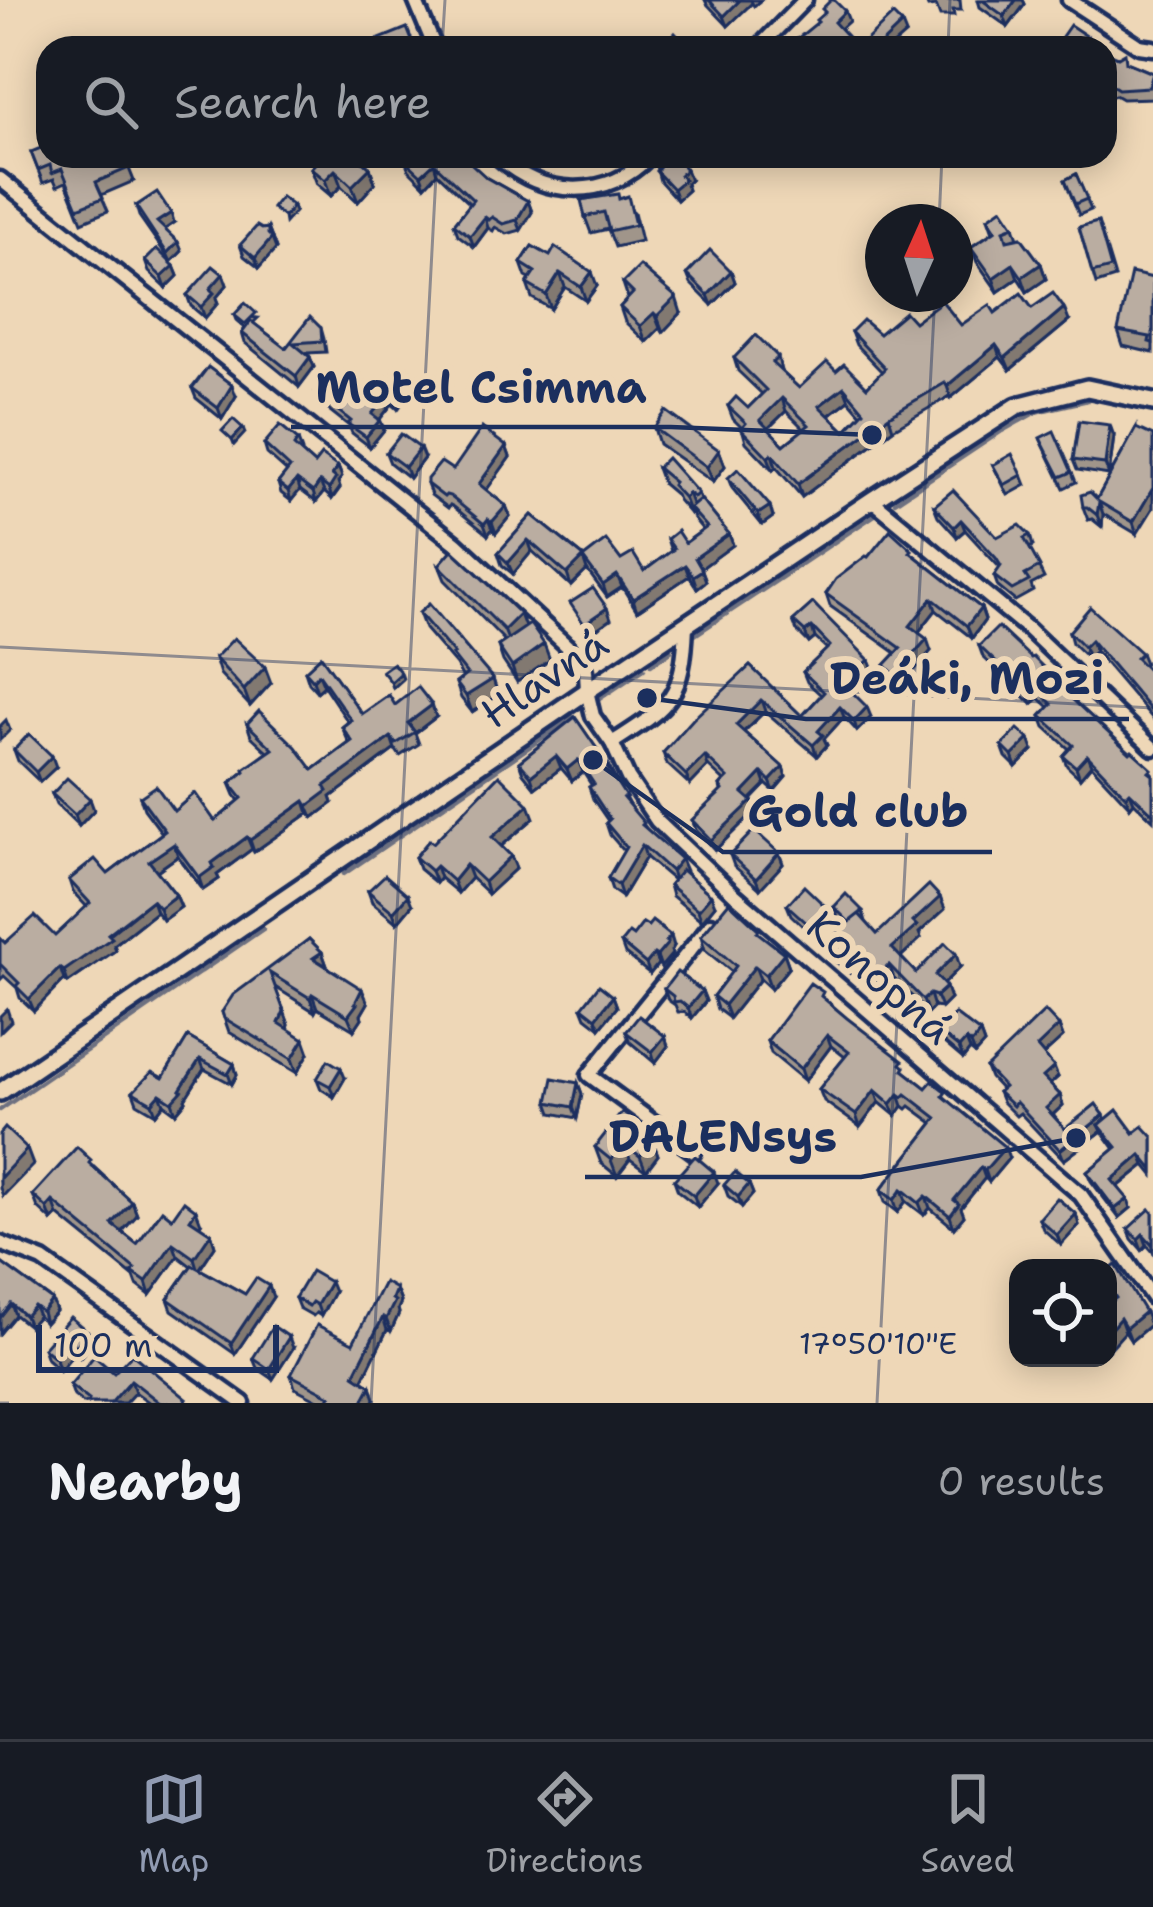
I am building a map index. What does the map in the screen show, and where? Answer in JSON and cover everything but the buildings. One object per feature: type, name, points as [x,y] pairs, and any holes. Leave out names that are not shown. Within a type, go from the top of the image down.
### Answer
[{"type":"street","points":[[415,0],[430,36]]},
{"type":"street","points":[[770,36],[805,0]]},
{"type":"street","points":[[1069,0],[1139,46],[1153,48]]},
{"type":"street","points":[[515,168],[531,179],[566,190],[602,187],[639,168]]},
{"type":"street","name":"Konopná","points":[[0,179],[456,543],[567,646],[586,670],[592,716],[612,743],[628,778],[657,821],[729,903],[1081,1195],[1153,1298]]},
{"type":"street","name":"Hlavná","points":[[0,1092],[1017,406],[1087,388],[1153,402]]},
{"type":"street","points":[[872,500],[1028,629],[1153,748]]},
{"type":"street","points":[[612,743],[670,701],[685,658],[686,625]]},
{"type":"street","points":[[694,1152],[589,1075],[729,903]]},
{"type":"street","points":[[0,1243],[43,1260],[243,1403]]},
{"type":"waterway","points":[[895,502],[1036,412],[1088,400]]},
{"type":"waterway","points":[[692,637],[875,515]]},
{"type":"waterway","points":[[651,665],[671,651]]},
{"type":"waterway","points":[[598,700],[644,669]]},
{"type":"waterway","points":[[344,874],[573,717]]},
{"type":"waterway","points":[[0,1110],[263,929]]},
{"type":"place","name":"Motel Csimma","points":[[872,435]]},
{"type":"place","name":"Deáki, Mozi","points":[[647,698]]},
{"type":"place","name":"Gold club","points":[[593,760]]},
{"type":"place","name":"DALENsys","points":[[1076,1138]]}]
